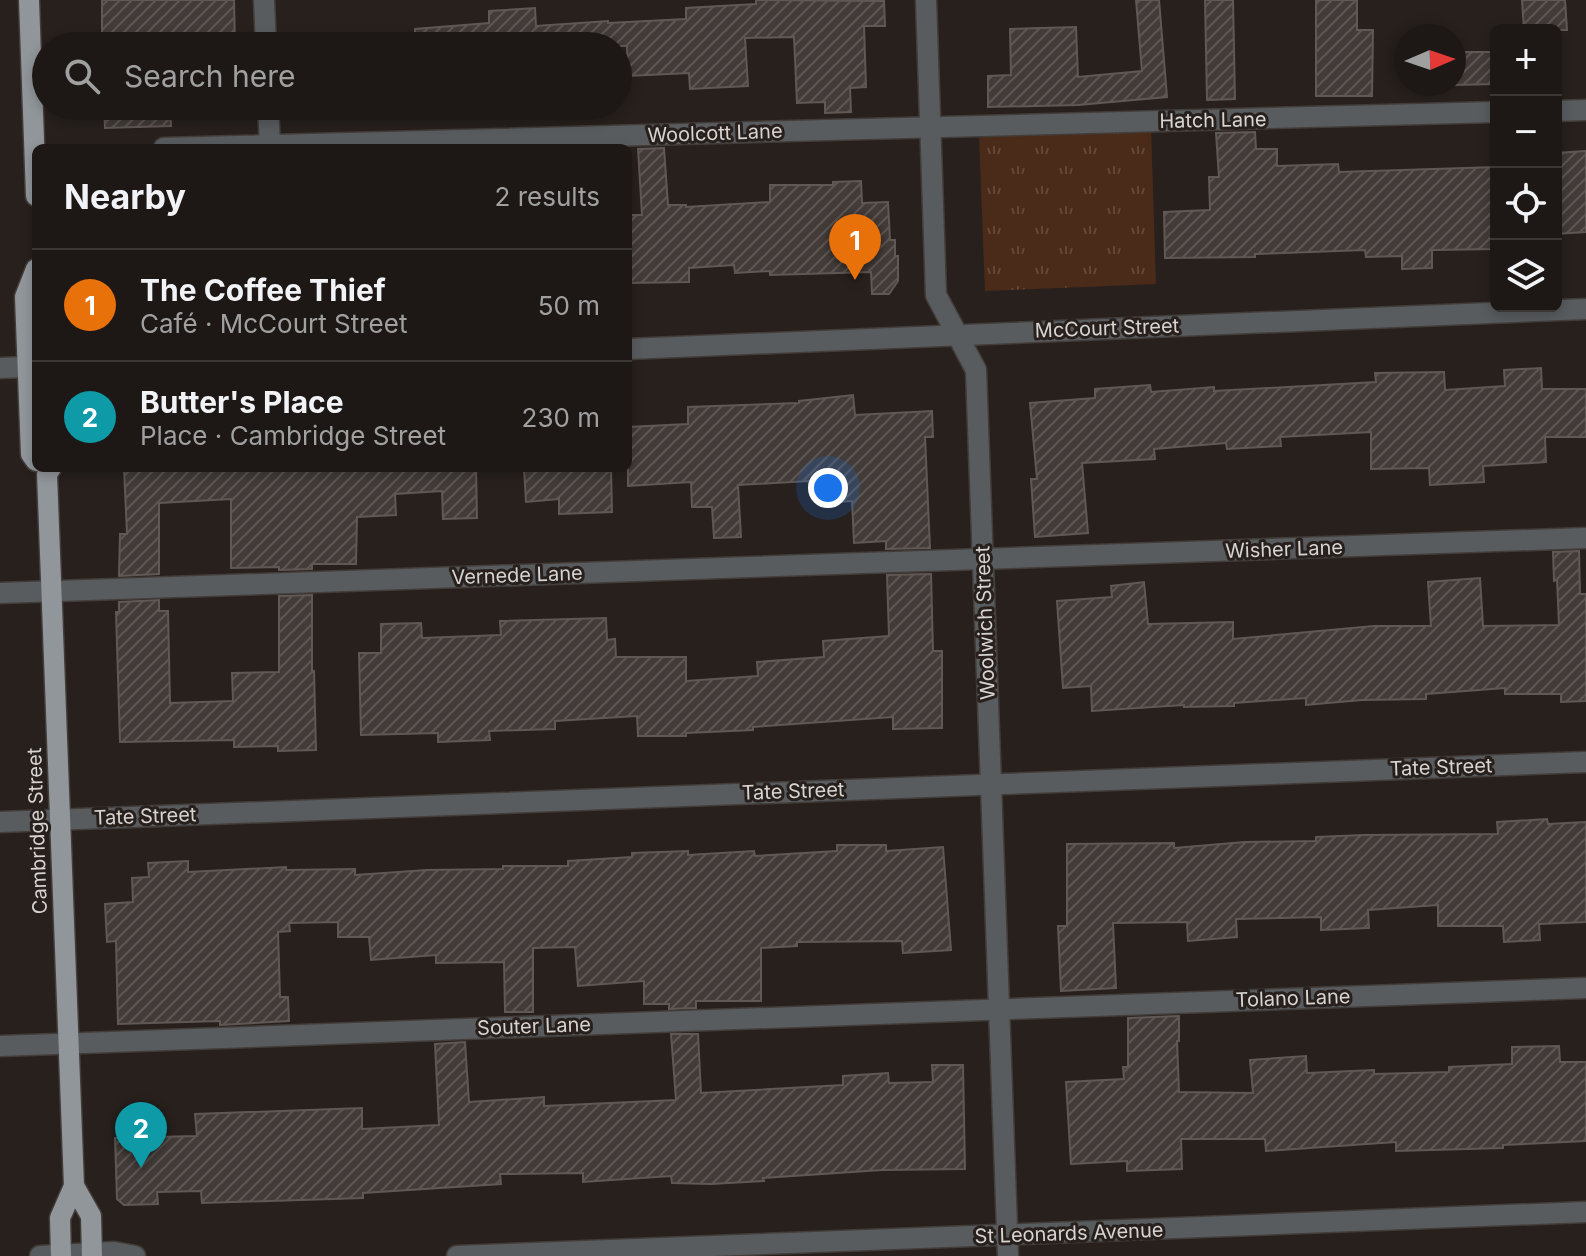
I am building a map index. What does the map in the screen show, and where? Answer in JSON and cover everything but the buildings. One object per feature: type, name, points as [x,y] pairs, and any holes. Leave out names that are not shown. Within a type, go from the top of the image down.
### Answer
[{"type":"main road","points":[[29,0],[32,76]]},
{"type":"main road","points":[[34,120],[35,144]]},
{"type":"main road","name":"Cambridge Street","points":[[32,279],[25,297],[32,365],[32,455]]},
{"type":"main road","name":"Cambridge Street","points":[[44,472],[74,1186],[60,1218],[61,1255]]},
{"type":"main road","name":"Cambridge Street","points":[[74,1186],[91,1216],[92,1254]]},
{"type":"street","points":[[264,0],[265,32]]},
{"type":"street","name":"Woolwich Street","points":[[926,0],[936,295],[976,370],[1008,1246]]},
{"type":"street","points":[[1562,111],[1586,110]]},
{"type":"street","name":"Hatch Lane","points":[[930,127],[1490,112]]},
{"type":"street","points":[[269,120],[270,144]]},
{"type":"street","name":"Woolcott Lane","points":[[307,144],[930,127]]},
{"type":"street","name":"McCourt Street","points":[[632,349],[1586,309]]},
{"type":"street","points":[[0,368],[32,365]]},
{"type":"street","name":"Wisher Lane","points":[[983,558],[1586,538]]},
{"type":"street","name":"Vernede Lane","points":[[0,593],[983,558]]},
{"type":"street","name":"Tate Street","points":[[0,822],[1586,762]]},
{"type":"street","name":"Tolano Lane","points":[[999,1009],[1586,988]]},
{"type":"street","name":"Souter Lane","points":[[0,1046],[999,1009]]},
{"type":"street","name":"St Leonards Avenue","points":[[457,1256],[1008,1246],[1586,1212]]},
{"type":"street","points":[[40,1256],[114,1252],[135,1256]]},
{"type":"green space","points":[[1151,128],[1156,284],[985,291],[979,135]]},
{"type":"place","name":"The Coffee Thief","points":[[855,280]]},
{"type":"place","name":"Butter's Place","points":[[141,1168]]}]
